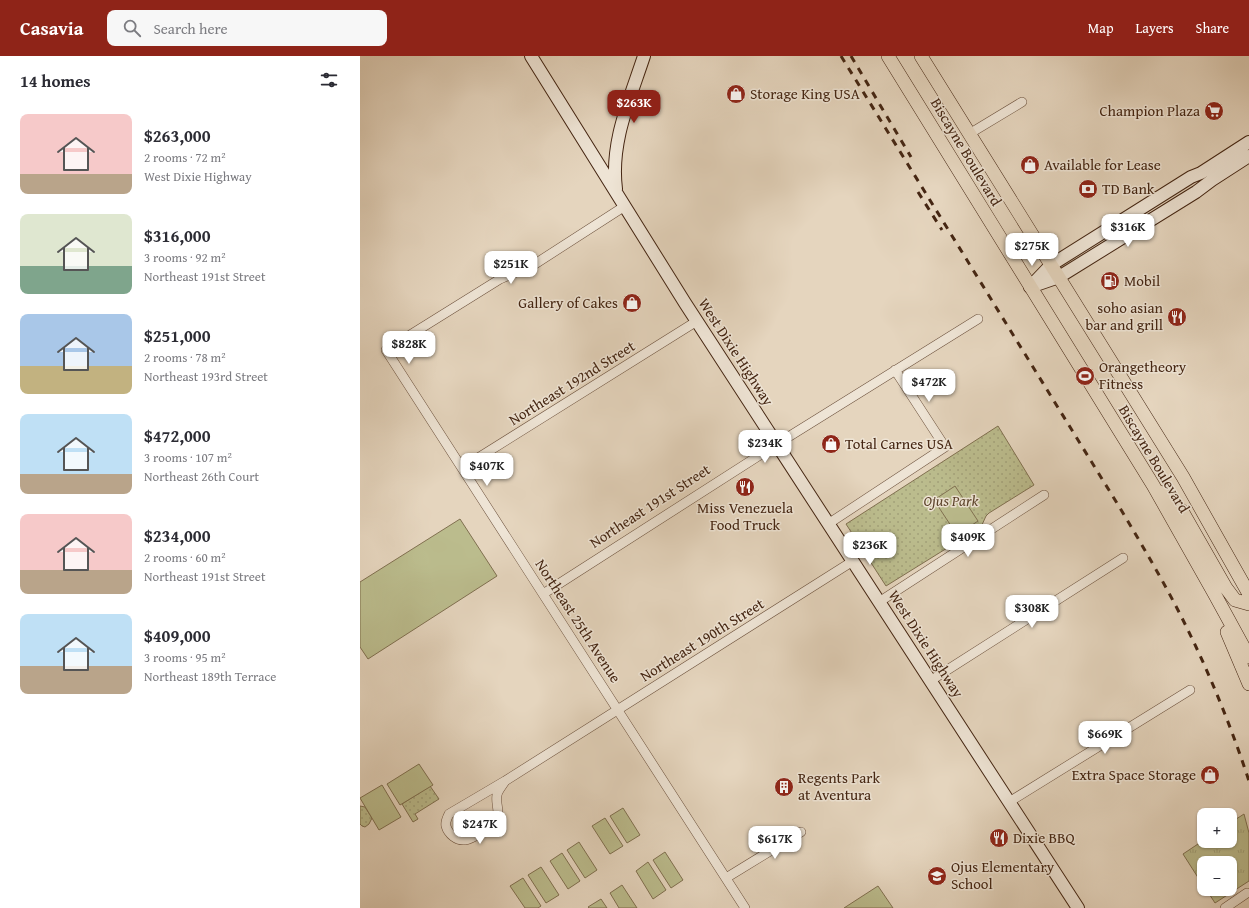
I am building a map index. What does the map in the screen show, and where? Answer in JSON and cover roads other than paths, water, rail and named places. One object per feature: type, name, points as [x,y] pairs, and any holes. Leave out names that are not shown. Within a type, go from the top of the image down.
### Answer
[{"type":"main road","name":"Biscayne Boulevard","points":[[888,56],[1153,485],[1249,658]]},
{"type":"main road","name":"Biscayne Boulevard","points":[[921,56],[1183,477],[1249,594]]},
{"type":"main road","points":[[1153,485],[1182,511],[1226,588],[1235,600],[1249,604]]},
{"type":"main road","points":[[1214,593],[1227,634],[1249,684]]},
{"type":"street","points":[[531,56],[616,192]]},
{"type":"street","name":"West Dixie Highway","points":[[644,56],[625,111],[617,141],[614,168],[616,192],[697,321],[1078,908]]},
{"type":"street","points":[[969,134],[1022,102]]},
{"type":"street","points":[[1030,287],[1051,265],[1249,142]]},
{"type":"street","points":[[1030,287],[1059,277],[1198,190],[1249,156]]},
{"type":"street","name":"Northeast 25th Avenue","points":[[625,206],[535,264],[500,279],[386,350],[745,908]]},
{"type":"street","name":"Northeast 191st Street","points":[[543,594],[777,444],[978,319]]},
{"type":"street","name":"Northeast 192nd Street","points":[[462,468],[697,321]]},
{"type":"street","points":[[828,524],[945,447],[895,370]]},
{"type":"street","points":[[879,602],[1044,495]]},
{"type":"street","points":[[930,681],[1123,558]]},
{"type":"street","name":"Northeast 190th Street","points":[[505,781],[497,794],[498,816],[492,825],[465,840],[459,840],[449,832],[446,827],[446,821],[449,814],[505,781],[853,561]]},
{"type":"street","points":[[1009,802],[1190,690]]},
{"type":"street","points":[[726,878],[801,832]]},
{"type":"street","points":[[1225,908],[1247,893]]},
{"type":"railway","points":[[841,56],[1120,508],[1161,578],[1211,679],[1249,781]]},
{"type":"railway","points":[[851,56],[911,157]]},
{"type":"railway","points":[[918,192],[942,230]]},
{"type":"place","name":"Storage King USA","points":[[736,94]]},
{"type":"place","name":"Champion Plaza","points":[[1214,111]]},
{"type":"place","name":"Available for Lease","points":[[1030,165]]},
{"type":"place","name":"TD Bank","points":[[1088,189]]},
{"type":"place","name":"Mobil","points":[[1110,281]]},
{"type":"place","name":"Gallery of Cakes","points":[[632,303]]},
{"type":"place","name":"soho asian bar and grill","points":[[1177,317]]},
{"type":"place","name":"Orangetheory Fitness","points":[[1085,376]]},
{"type":"place","name":"Total Carnes USA","points":[[831,444]]},
{"type":"place","name":"Miss Venezuela Food Truck","points":[[745,487]]},
{"type":"place","name":"Extra Space Storage","points":[[1210,775]]},
{"type":"place","name":"Regents Park at Aventura","points":[[784,787]]},
{"type":"place","name":"Dixie BBQ","points":[[999,838]]},
{"type":"place","name":"Ojus Elementary School","points":[[937,876]]},
{"type":"park label","name":"Ojus Park","points":[[951,501]]}]
